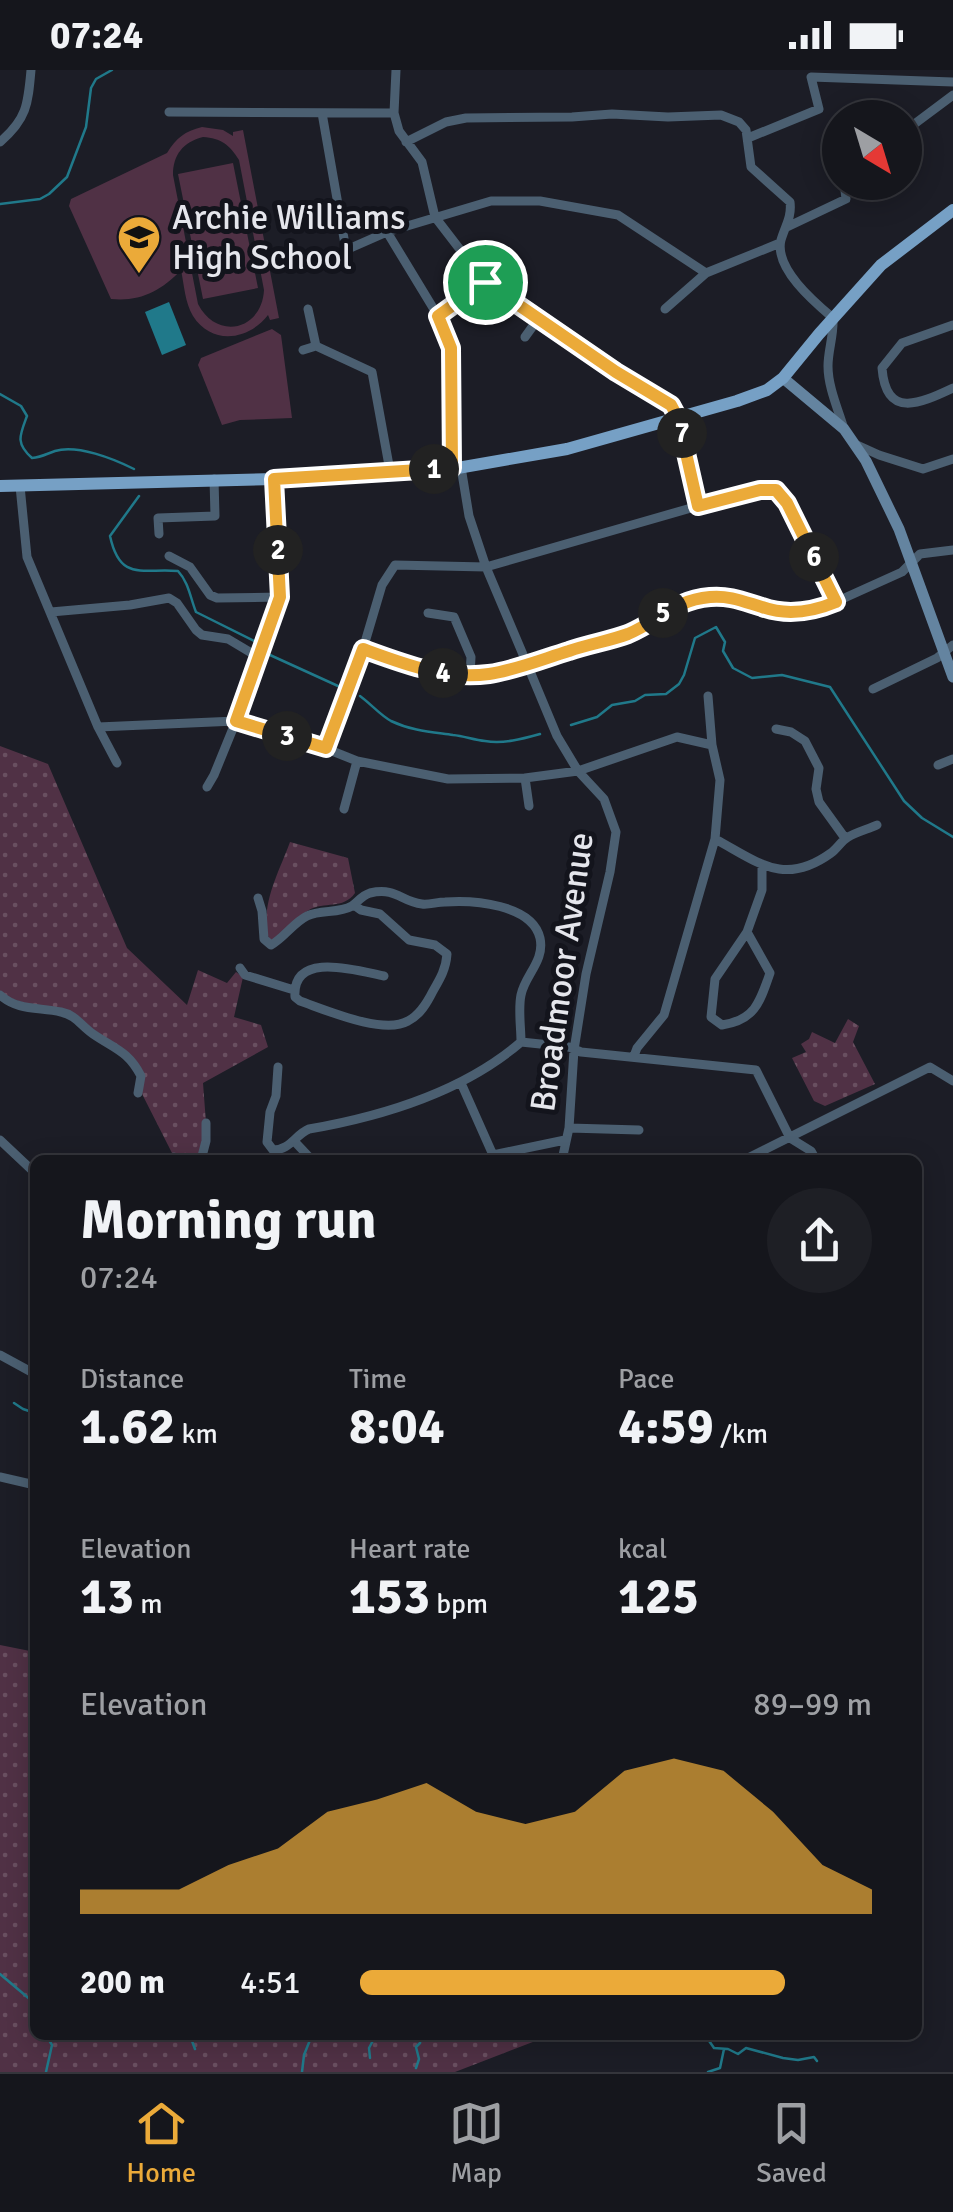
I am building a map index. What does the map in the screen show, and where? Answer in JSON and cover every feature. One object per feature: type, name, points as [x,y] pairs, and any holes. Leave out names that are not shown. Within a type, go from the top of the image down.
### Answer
[{"type":"main road","points":[[0,486],[274,479],[457,468],[567,449],[744,399],[771,388],[783,378],[882,265],[953,210]]},
{"type":"street","points":[[0,142],[26,110],[31,70]]},
{"type":"street","points":[[396,70],[396,122],[422,162],[435,217],[485,282],[671,405],[678,418],[698,506]]},
{"type":"street","points":[[748,138],[820,108],[811,76],[861,73],[953,82]]},
{"type":"street","points":[[922,118],[953,95]]},
{"type":"street","points":[[169,112],[394,113]]},
{"type":"street","points":[[322,114],[346,250],[388,232],[492,201],[540,201],[618,215],[706,272]]},
{"type":"street","points":[[406,142],[456,119],[721,115],[739,122],[748,138],[751,167],[790,202],[788,227],[780,243],[784,264],[806,294],[833,318],[828,366],[844,429]]},
{"type":"street","points":[[788,227],[844,200]]},
{"type":"street","name":"Broadmoor Avenue","points":[[388,232],[438,316],[451,348],[457,468],[486,567],[558,736],[578,771],[604,799],[616,832],[586,974],[562,1155]]},
{"type":"street","points":[[666,309],[706,272],[780,243]]},
{"type":"street","points":[[438,316],[485,282]]},
{"type":"street","points":[[308,309],[316,346]]},
{"type":"street","points":[[525,337],[538,319]]},
{"type":"street","points":[[953,325],[902,343],[882,368],[891,399],[904,404],[953,388]]},
{"type":"street","points":[[303,350],[316,346],[372,372],[390,472]]},
{"type":"street","points":[[783,378],[844,429],[857,445],[900,529],[949,648],[953,677]]},
{"type":"street","points":[[857,445],[923,470],[953,460]]},
{"type":"street","points":[[159,534],[158,518],[214,516],[214,479]]},
{"type":"street","points":[[207,787],[236,721],[280,597],[274,479]]},
{"type":"street","points":[[20,486],[27,557],[98,727],[117,762]]},
{"type":"street","points":[[326,748],[382,585],[395,565],[486,567],[698,506],[760,490],[776,490],[787,503],[836,602]]},
{"type":"street","points":[[363,649],[422,670],[470,675],[498,672],[626,634],[666,610],[713,596],[783,612],[820,609],[902,572],[920,554],[953,550]]},
{"type":"street","points":[[168,556],[190,567],[210,594],[218,598],[280,597]]},
{"type":"street","points":[[50,612],[169,598],[202,635],[228,639],[258,656]]},
{"type":"street","points":[[428,613],[454,616],[472,657],[470,675]]},
{"type":"street","points":[[873,689],[937,658],[949,648]]},
{"type":"street","points":[[634,1056],[664,1015],[715,839],[720,780],[708,696]]},
{"type":"street","points":[[98,727],[236,721],[356,761],[448,778],[525,778],[578,771],[677,738],[712,745]]},
{"type":"street","points":[[776,730],[791,732],[805,741],[819,768],[816,789],[820,802],[845,838]]},
{"type":"street","points":[[938,765],[953,759]]},
{"type":"street","points":[[344,809],[356,761]]},
{"type":"street","points":[[525,778],[529,806]]},
{"type":"street","points":[[715,839],[762,864],[788,871],[832,853],[845,838],[878,826]]},
{"type":"street","points":[[747,932],[770,974],[751,1014],[738,1023],[722,1025],[711,1017],[715,979],[747,932],[762,890],[762,864]]},
{"type":"street","points":[[258,898],[264,939],[271,945],[310,914],[335,912],[354,905],[361,896],[385,891],[417,904],[464,902],[506,908],[530,920],[541,944],[538,960],[521,991],[522,1042]]},
{"type":"street","points":[[354,905],[392,921],[409,940],[435,945],[447,954],[445,969],[422,1010],[401,1024],[376,1024],[295,997],[294,990],[303,975],[321,966],[384,976]]},
{"type":"street","points":[[240,968],[245,976],[294,990]]},
{"type":"street","points":[[0,995],[22,1008],[74,1016],[91,1034],[126,1054],[141,1076],[138,1093]]},
{"type":"street","points":[[278,1067],[267,1142],[276,1150],[309,1129],[376,1116],[461,1083],[522,1042],[756,1070],[790,1138],[813,1155]]},
{"type":"street","points":[[754,1155],[930,1066],[953,1081]]},
{"type":"street","points":[[461,1083],[487,1155]]},
{"type":"street","points":[[203,1155],[206,1123]]},
{"type":"street","points":[[568,1128],[639,1130]]},
{"type":"street","points":[[0,1140],[30,1168]]},
{"type":"street","points":[[501,1155],[564,1140]]},
{"type":"street","points":[[294,1142],[307,1155]]},
{"type":"street","points":[[0,1355],[30,1371]]},
{"type":"street","points":[[0,1477],[30,1484]]},
{"type":"shaded area","points":[[196,129],[223,130],[233,136],[233,132],[243,130],[279,318],[270,320],[268,315],[241,334],[220,335],[201,326],[188,305],[181,270],[149,294],[111,299],[69,206],[71,199],[167,153],[182,136]],"holes":[[[203,137],[224,143],[239,160],[264,290],[256,314],[237,326],[216,323],[198,304],[173,175],[177,156],[185,146]]]},
{"type":"shaded area","points":[[233,163],[258,288],[203,299],[178,174]]},
{"type":"shaded area","points":[[272,329],[281,335],[292,418],[240,420],[222,425],[198,365],[201,358]]},
{"type":"shaded area","points":[[0,746],[48,764],[127,948],[187,1005],[198,970],[227,983],[236,972],[243,977],[234,1017],[261,1025],[268,1047],[203,1083],[206,1123],[199,1155],[177,1155],[172,1153],[139,1088],[135,1064],[78,1020],[0,995]]},
{"type":"shaded area","points":[[290,842],[348,858],[355,893],[345,902],[309,910],[271,945],[268,906]]},
{"type":"shaded area","points":[[848,1019],[859,1026],[853,1042],[875,1084],[825,1106],[814,1101],[792,1058],[806,1052],[801,1044],[812,1032],[835,1043]]},
{"type":"shaded area","points":[[0,1645],[30,1651],[30,2040],[538,2040],[455,2072],[0,2072]]},
{"type":"water","points":[[169,302],[186,345],[162,355],[145,312]]},
{"type":"waterway","points":[[0,204],[40,199],[67,177],[86,127],[91,88],[96,79],[112,70]]},
{"type":"waterway","points":[[0,394],[21,406],[27,416],[20,438],[32,458],[74,449],[134,469]]},
{"type":"waterway","points":[[139,496],[110,536],[120,560],[134,570],[178,571],[196,612],[256,642]]},
{"type":"waterway","points":[[571,725],[597,717],[612,705],[645,695],[666,694],[684,675],[695,638],[716,627],[733,668],[752,678],[782,675],[830,687],[904,801],[922,818],[953,837]]},
{"type":"waterway","points":[[270,655],[338,686]]},
{"type":"waterway","points":[[360,696],[391,721],[414,729],[492,742],[540,734]]},
{"type":"waterway","points":[[14,1403],[30,1411]]},
{"type":"waterway","points":[[0,1974],[30,1999]]},
{"type":"waterway","points":[[46,2072],[52,2045],[49,2040]]},
{"type":"waterway","points":[[193,2040],[195,2049]]},
{"type":"waterway","points":[[302,2072],[310,2040]]},
{"type":"waterway","points":[[370,2058],[373,2040]]},
{"type":"waterway","points":[[416,2068],[416,2047],[420,2040]]},
{"type":"waterway","points":[[708,2040],[714,2048],[738,2054],[746,2048],[798,2060],[814,2057],[817,2061]]},
{"type":"waterway","points":[[708,2072],[720,2068],[724,2049]]},
{"type":"place","name":"Archie Williams High School","points":[[139,275]]},
{"type":"route","points":[[485,282],[671,405],[678,418],[698,506],[760,490],[776,490],[787,503],[836,602],[820,609],[783,612],[732,598],[713,596],[688,601],[626,634],[488,674],[422,670],[363,649],[326,748],[236,721],[280,597],[274,479],[452,468],[451,348],[438,316],[485,282]]}]
